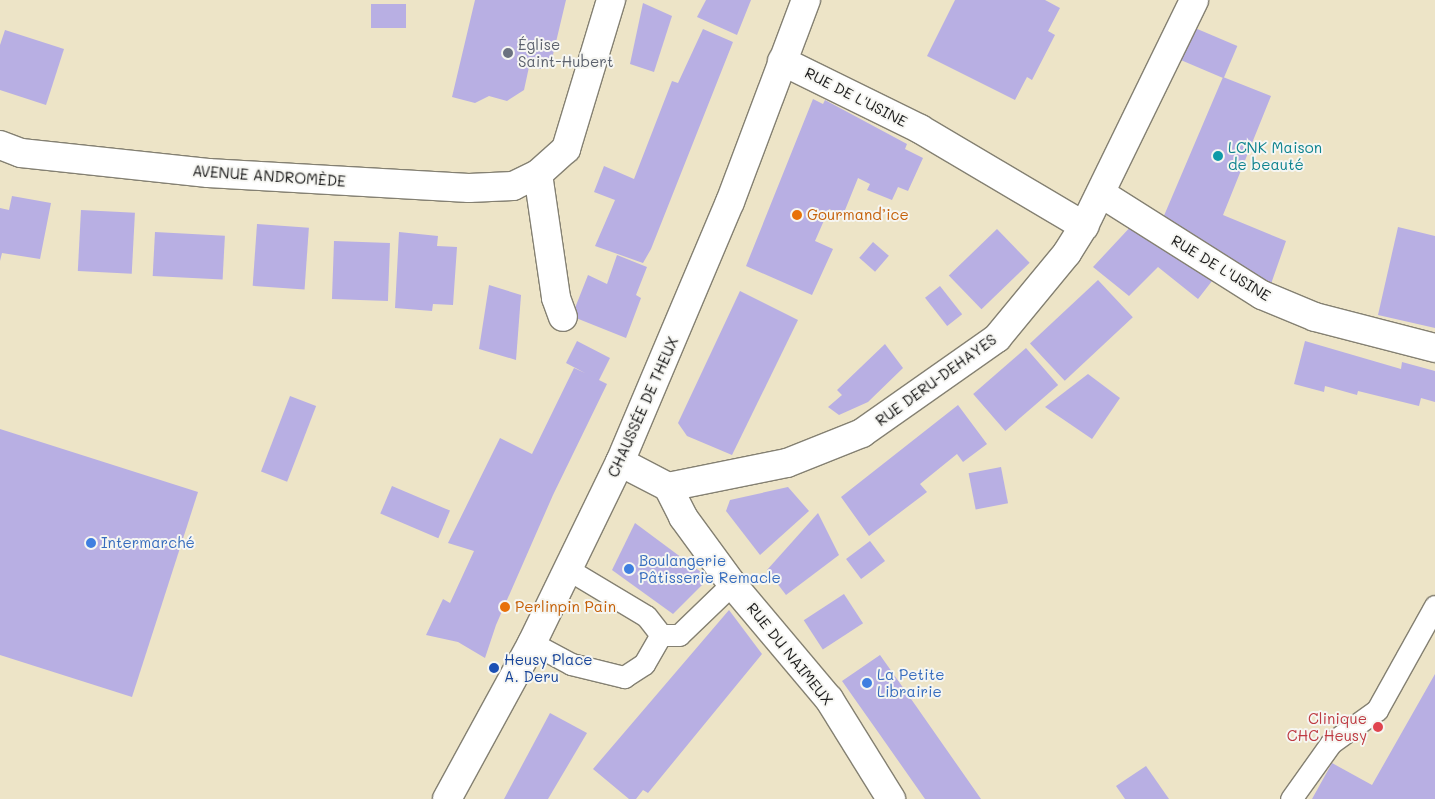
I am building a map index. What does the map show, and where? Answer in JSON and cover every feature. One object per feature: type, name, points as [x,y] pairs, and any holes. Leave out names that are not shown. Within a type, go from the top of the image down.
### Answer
[{"type":"street","name":"AVENUE ANDROMÈDE","points":[[0,145],[21,153],[208,173],[460,188],[513,186],[538,174],[566,149],[611,0]]},
{"type":"street","name":"CHAUSSÉE DE THEUX","points":[[447,799],[532,643],[620,462],[730,202],[806,0]]},
{"type":"street","name":"RUE DERU-DEHAYES","points":[[668,487],[787,463],[862,433],[997,338],[1067,253],[1084,226],[1102,194],[1194,0]]},
{"type":"street","name":"RUE DE L'USINE","points":[[782,61],[920,129],[1084,226]]},
{"type":"street","points":[[538,174],[556,298],[562,317]]},
{"type":"street","name":"RUE DE L'USINE","points":[[1102,194],[1262,295],[1315,317],[1435,348]]},
{"type":"street","points":[[620,462],[668,487]]},
{"type":"street","name":"RUE DU NAIMEUX","points":[[668,487],[683,518],[732,584],[829,699],[891,799]]},
{"type":"lane","points":[[569,570],[646,616],[661,635]]},
{"type":"lane","points":[[661,635],[679,635],[732,584]]},
{"type":"lane","points":[[1291,799],[1331,743],[1377,710],[1435,606]]},
{"type":"lane","points":[[532,643],[571,664],[624,678],[644,664],[661,635]]},
{"type":"building","name":"Église Saint-Hubert","points":[[475,0],[566,0],[551,63],[541,69],[529,67],[524,90],[507,101],[489,96],[475,103],[452,97]]},
{"type":"building","points":[[706,0],[751,0],[737,35],[697,17]]},
{"type":"building","points":[[955,0],[1045,0],[1060,8],[1048,31],[1055,35],[1032,80],[1027,77],[1015,100],[927,56]]},
{"type":"building","points":[[643,3],[672,16],[654,72],[630,64]]},
{"type":"building","points":[[371,4],[406,4],[406,28],[371,28]]},
{"type":"building","points":[[1195,28],[1237,46],[1224,78],[1181,60]]},
{"type":"building","points":[[703,29],[733,42],[651,249],[643,263],[595,246],[615,200],[594,192],[604,166],[634,179],[672,81],[678,83]]},
{"type":"building","points":[[5,30],[64,49],[46,105],[0,90],[0,45]]},
{"type":"building","name":"LCNK Maison de beauté","points":[[1223,77],[1271,96],[1223,215],[1286,241],[1271,284],[1163,218]]},
{"type":"building","points":[[813,99],[823,104],[825,100],[907,144],[905,149],[923,158],[908,191],[898,187],[892,200],[867,190],[870,184],[858,178],[843,215],[829,209],[815,241],[833,249],[812,295],[746,266]]},
{"type":"building","points":[[12,196],[51,203],[40,259],[2,253],[0,261],[0,208],[9,210]]},
{"type":"building","points":[[81,210],[135,213],[132,274],[78,271]]},
{"type":"building","points":[[1134,223],[1169,253],[1212,281],[1198,299],[1158,267],[1129,296],[1093,267]]},
{"type":"building","points":[[257,224],[309,228],[305,289],[253,286]]},
{"type":"building","points":[[1398,227],[1435,236],[1435,328],[1378,315]]},
{"type":"building","points":[[997,229],[1030,263],[981,309],[949,276]]},
{"type":"building","points":[[155,232],[225,236],[223,280],[153,276]]},
{"type":"building","points":[[399,232],[438,236],[437,246],[457,247],[453,305],[433,304],[432,311],[395,308]]},
{"type":"building","points":[[334,241],[390,243],[388,301],[332,299]]},
{"type":"building","points":[[873,242],[889,256],[875,272],[859,258]]},
{"type":"building","points":[[617,255],[647,267],[636,295],[641,298],[626,338],[576,318],[573,313],[588,275],[607,284]]},
{"type":"building","points":[[1098,280],[1133,317],[1065,381],[1030,343]]},
{"type":"building","points":[[489,285],[521,295],[516,360],[479,349]]},
{"type":"building","points":[[940,286],[962,314],[947,326],[925,298]]},
{"type":"building","points":[[740,291],[798,320],[732,455],[687,436],[678,423]]},
{"type":"building","points":[[577,341],[610,358],[599,380],[607,384],[553,495],[496,625],[485,658],[458,642],[426,635],[443,599],[450,603],[474,551],[448,543],[500,438],[532,454],[574,368],[585,373],[566,363]]},
{"type":"building","points":[[1305,341],[1401,369],[1402,362],[1435,371],[1435,402],[1421,398],[1419,406],[1358,391],[1357,395],[1325,386],[1324,392],[1294,384]]},
{"type":"building","points":[[885,344],[903,368],[868,402],[839,415],[828,407],[842,395],[837,390]]},
{"type":"building","points":[[1026,348],[1058,385],[1005,431],[973,394]]},
{"type":"building","points":[[1088,374],[1120,398],[1092,439],[1045,407]]},
{"type":"building","points":[[290,396],[316,406],[287,482],[261,472]]},
{"type":"building","points":[[958,405],[987,444],[963,462],[957,454],[920,484],[927,492],[869,536],[841,497]]},
{"type":"building","name":"Intermarché","points":[[0,429],[198,492],[132,697],[0,655]]},
{"type":"building","points":[[1001,467],[1008,503],[976,510],[969,473]]},
{"type":"building","points":[[392,486],[450,511],[438,538],[380,514]]},
{"type":"building","points":[[788,487],[809,511],[760,555],[726,511],[730,500]]},
{"type":"building","points":[[818,513],[839,555],[786,595],[767,570]]},
{"type":"building","points":[[635,523],[709,578],[673,614],[612,570]]},
{"type":"building","points":[[870,541],[885,561],[861,579],[846,559]]},
{"type":"building","points":[[844,594],[863,623],[823,649],[804,620]]},
{"type":"building","points":[[729,610],[762,654],[648,793],[643,790],[636,799],[629,799],[593,769]]},
{"type":"building","points":[[880,655],[981,799],[925,799],[842,681]]},
{"type":"building","points":[[1435,674],[1435,799],[1312,799],[1332,763],[1372,785]]},
{"type":"building","points":[[550,713],[587,733],[548,799],[504,799]]},
{"type":"building","points":[[1146,766],[1169,799],[1125,799],[1116,786]]},
{"type":"place","name":"Église Saint-Hubert","points":[[508,53]]},
{"type":"place","name":"LCNK Maison de beauté","points":[[1218,156]]},
{"type":"place","name":"Gourmand’ice","points":[[797,215]]},
{"type":"place","name":"Intermarché","points":[[91,543]]},
{"type":"place","name":"Boulangerie Pâtisserie Remacle","points":[[629,569]]},
{"type":"place","name":"Perlinpin Pain","points":[[505,607]]},
{"type":"place","name":"Heusy Place A. Deru","points":[[494,668]]},
{"type":"place","name":"La Petite Librairie","points":[[867,683]]},
{"type":"place","name":"Clinique CHC Heusy","points":[[1378,727]]}]
